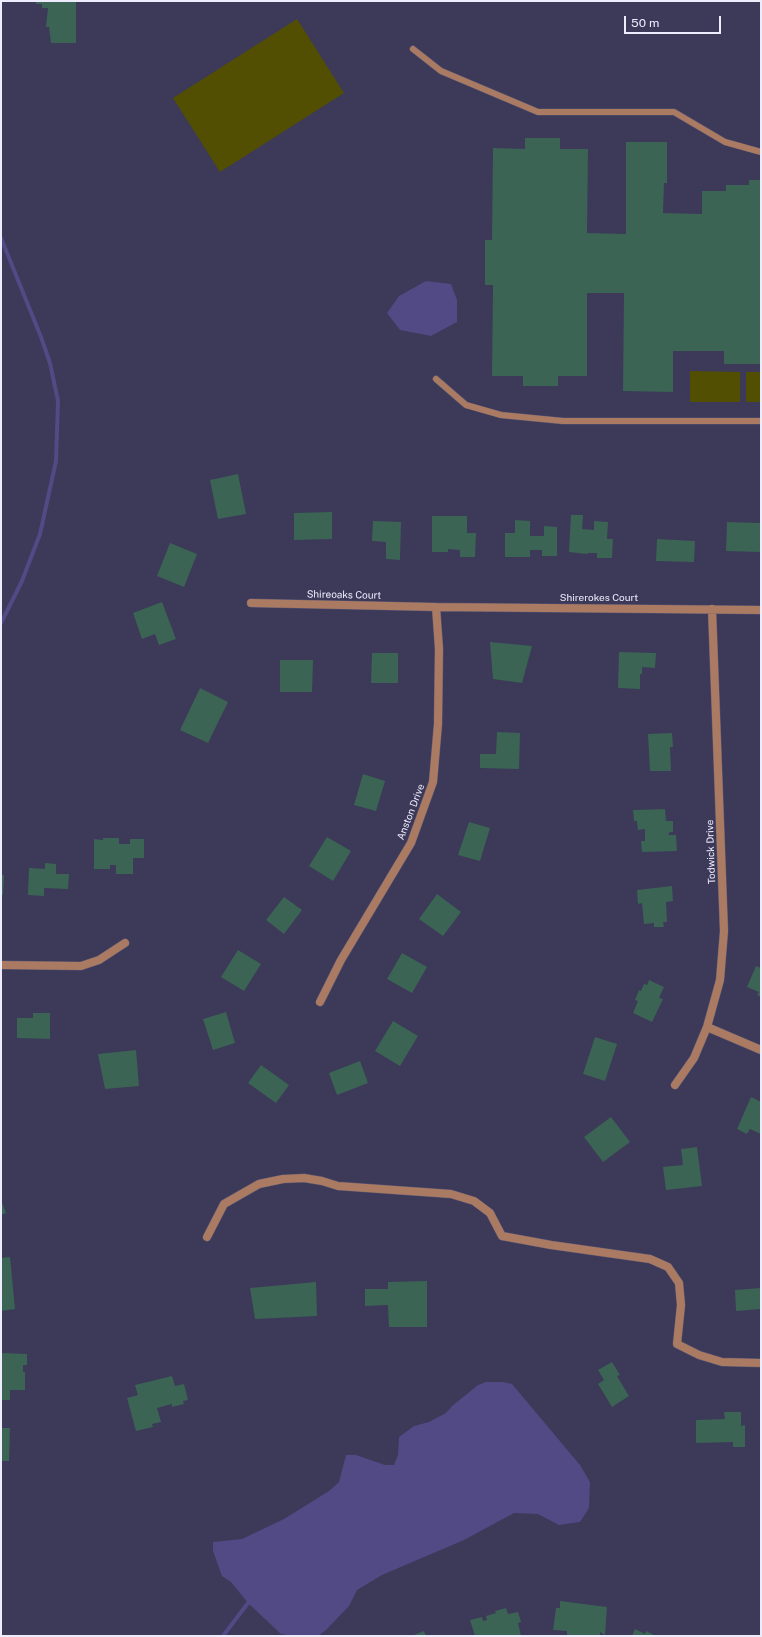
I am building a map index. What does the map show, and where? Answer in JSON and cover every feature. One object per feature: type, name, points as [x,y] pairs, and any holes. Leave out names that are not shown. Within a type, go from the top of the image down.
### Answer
[{"type":"street","name":"Shireoaks Court","points":[[251,603],[436,607]]},
{"type":"street","name":"Shirerokes Court","points":[[436,607],[761,610]]},
{"type":"street","name":"Anston Drive","points":[[320,1002],[341,960],[411,843],[433,782],[438,724],[439,649],[436,607]]},
{"type":"street","name":"Todwick Drive","points":[[675,1084],[694,1058],[707,1027],[720,980],[724,931],[712,609]]},
{"type":"street","points":[[1,965],[81,966],[99,960],[125,943]]},
{"type":"street","points":[[707,1027],[761,1050]]},
{"type":"street","points":[[207,1237],[224,1204],[259,1184],[283,1179],[304,1178],[322,1180],[338,1186],[451,1194],[474,1201],[490,1213],[502,1236],[558,1246],[650,1259],[668,1267],[679,1283],[680,1305],[677,1344],[699,1355],[722,1362],[761,1363]]},
{"type":"lane","points":[[414,48],[441,70],[538,112],[674,112],[725,142],[761,152]]},
{"type":"lane","points":[[436,379],[466,405],[501,414],[563,421],[761,421]]},
{"type":"shaded area","points":[[297,19],[344,93],[220,172],[173,98]]},
{"type":"shaded area","points":[[426,281],[451,284],[457,300],[457,322],[431,336],[400,330],[387,313],[399,296]]},
{"type":"shaded area","points":[[690,371],[740,372],[740,402],[690,402]]},
{"type":"shaded area","points":[[746,372],[761,372],[761,402],[746,402]]},
{"type":"shaded area","points":[[486,1382],[503,1382],[512,1384],[580,1465],[590,1482],[589,1508],[580,1522],[559,1525],[538,1514],[514,1513],[464,1540],[382,1575],[357,1590],[349,1606],[326,1630],[318,1636],[292,1636],[281,1634],[248,1603],[231,1582],[222,1576],[213,1551],[213,1542],[242,1539],[284,1519],[329,1491],[339,1482],[346,1455],[356,1455],[385,1465],[394,1465],[398,1455],[399,1437],[414,1426],[429,1422],[446,1413],[452,1406],[478,1385]]},
{"type":"building","points":[[36,1],[76,1],[76,43],[51,43],[49,27],[46,27],[48,8],[42,8],[42,4],[36,4]]},
{"type":"building","points":[[525,138],[560,138],[560,149],[588,149],[587,233],[626,234],[626,142],[667,142],[667,183],[664,183],[663,213],[702,214],[702,191],[726,191],[726,185],[749,185],[749,180],[761,180],[761,364],[724,364],[724,351],[673,351],[673,392],[623,391],[624,293],[587,293],[587,376],[558,376],[558,386],[523,386],[523,376],[492,376],[493,285],[485,285],[485,240],[492,240],[493,148],[525,149]]},
{"type":"building","points":[[238,474],[246,514],[218,519],[210,480]]},
{"type":"building","points":[[332,512],[332,539],[294,540],[294,513]]},
{"type":"building","points":[[571,515],[583,515],[582,529],[594,530],[594,521],[608,522],[607,539],[613,539],[612,558],[597,558],[597,553],[587,554],[569,552]]},
{"type":"building","points":[[432,516],[467,516],[467,533],[476,533],[475,557],[460,557],[460,550],[448,549],[448,552],[432,552]]},
{"type":"building","points":[[515,520],[530,521],[530,536],[544,536],[544,526],[557,527],[557,556],[542,556],[542,550],[530,550],[530,557],[505,557],[505,533],[515,533]]},
{"type":"building","points":[[373,521],[401,522],[400,560],[386,559],[386,542],[372,541]]},
{"type":"building","points":[[727,522],[761,523],[760,552],[726,551]]},
{"type":"building","points":[[657,539],[695,541],[694,562],[656,561]]},
{"type":"building","points":[[170,543],[197,554],[184,587],[157,576]]},
{"type":"building","points":[[162,602],[176,639],[159,645],[155,634],[142,639],[133,613]]},
{"type":"building","points":[[490,642],[532,646],[522,683],[493,679]]},
{"type":"building","points":[[619,652],[656,653],[655,668],[642,667],[642,674],[640,674],[640,689],[618,688]]},
{"type":"building","points":[[372,653],[398,653],[398,683],[371,683]]},
{"type":"building","points":[[280,660],[313,660],[312,692],[280,692]]},
{"type":"building","points":[[200,688],[228,702],[208,743],[180,730]]},
{"type":"building","points":[[497,732],[520,733],[519,769],[480,768],[480,754],[496,754]]},
{"type":"building","points":[[672,733],[673,747],[670,747],[671,771],[650,771],[648,734]]},
{"type":"building","points":[[363,774],[385,781],[376,811],[354,805]]},
{"type":"building","points":[[665,809],[666,821],[673,821],[673,832],[670,832],[668,835],[676,835],[677,851],[642,852],[641,841],[645,841],[645,829],[638,830],[637,821],[634,821],[633,810]]},
{"type":"building","points":[[469,822],[490,828],[480,861],[458,855]]},
{"type":"building","points":[[327,837],[351,851],[333,881],[309,866]]},
{"type":"building","points":[[103,838],[119,838],[119,844],[130,844],[130,839],[144,839],[144,858],[133,858],[133,874],[116,874],[116,865],[110,865],[110,869],[94,869],[94,839],[103,840]]},
{"type":"building","points":[[45,863],[56,864],[56,874],[69,874],[68,889],[44,888],[44,896],[28,895],[29,868],[45,869]]},
{"type":"building","points":[[1,875],[4,875],[3,895],[1,895]]},
{"type":"building","points":[[672,886],[673,901],[666,902],[667,922],[663,922],[664,927],[654,927],[654,923],[644,924],[642,903],[638,904],[637,890]]},
{"type":"building","points":[[437,894],[461,912],[443,936],[419,919]]},
{"type":"building","points":[[284,897],[302,910],[284,934],[266,920]]},
{"type":"building","points":[[238,950],[261,964],[244,991],[221,977]]},
{"type":"building","points":[[402,953],[427,967],[412,993],[387,979]]},
{"type":"building","points":[[756,966],[761,968],[761,997],[757,995],[759,992],[747,987]]},
{"type":"building","points":[[649,980],[664,987],[659,998],[663,999],[652,1022],[633,1013],[638,1001],[635,1000],[639,990],[641,991],[644,984],[647,985]]},
{"type":"building","points":[[226,1012],[235,1043],[213,1050],[203,1019]]},
{"type":"building","points":[[33,1013],[50,1013],[50,1039],[17,1038],[17,1018],[33,1018]]},
{"type":"building","points":[[393,1021],[418,1036],[400,1066],[375,1051]]},
{"type":"building","points":[[595,1037],[617,1044],[605,1081],[583,1074]]},
{"type":"building","points":[[136,1050],[139,1086],[105,1089],[98,1054]]},
{"type":"building","points":[[360,1061],[368,1083],[337,1095],[329,1073]]},
{"type":"building","points":[[261,1065],[289,1085],[276,1103],[248,1083]]},
{"type":"building","points":[[751,1097],[761,1102],[761,1134],[750,1129],[747,1134],[737,1129]]},
{"type":"building","points":[[611,1117],[630,1142],[603,1162],[584,1137]]},
{"type":"building","points":[[697,1147],[702,1186],[666,1190],[663,1167],[683,1165],[681,1149]]},
{"type":"building","points":[[1,1200],[6,1213],[1,1215]]},
{"type":"building","points":[[10,1257],[15,1309],[1,1311],[1,1258]]},
{"type":"building","points":[[427,1281],[427,1327],[389,1327],[388,1305],[365,1306],[365,1289],[388,1289],[388,1282]]},
{"type":"building","points":[[316,1282],[317,1316],[255,1319],[250,1288]]},
{"type":"building","points":[[761,1288],[761,1309],[736,1311],[735,1290]]},
{"type":"building","points":[[2,1353],[27,1354],[27,1365],[23,1365],[23,1372],[25,1372],[25,1390],[10,1390],[10,1400],[1,1400]]},
{"type":"building","points":[[612,1362],[620,1375],[617,1376],[629,1396],[612,1407],[598,1384],[604,1380],[598,1370]]},
{"type":"building","points":[[172,1376],[175,1386],[184,1384],[188,1400],[183,1401],[184,1404],[172,1407],[172,1404],[157,1408],[161,1422],[152,1424],[153,1427],[136,1431],[127,1398],[138,1395],[135,1385]]},
{"type":"building","points":[[724,1412],[741,1412],[741,1426],[745,1425],[745,1447],[733,1447],[733,1442],[696,1443],[696,1420],[725,1419]]},
{"type":"building","points":[[1,1428],[10,1428],[9,1461],[1,1461]]},
{"type":"building","points":[[560,1601],[607,1607],[605,1635],[600,1632],[600,1636],[567,1636],[567,1631],[553,1630],[556,1608],[560,1608]]},
{"type":"building","points":[[506,1608],[508,1614],[518,1612],[521,1622],[518,1623],[521,1636],[475,1636],[470,1620],[482,1617],[483,1621],[487,1620],[486,1616],[496,1613],[495,1611]]},
{"type":"building","points":[[635,1629],[645,1634],[646,1631],[656,1636],[632,1636]]},
{"type":"building","points":[[424,1631],[426,1636],[414,1636],[414,1635]]},
{"type":"waterway","points":[[1,238],[41,337],[50,363],[58,401],[56,461],[40,534],[22,581],[1,623]]},
{"type":"waterway","points":[[223,1636],[248,1603]]}]
